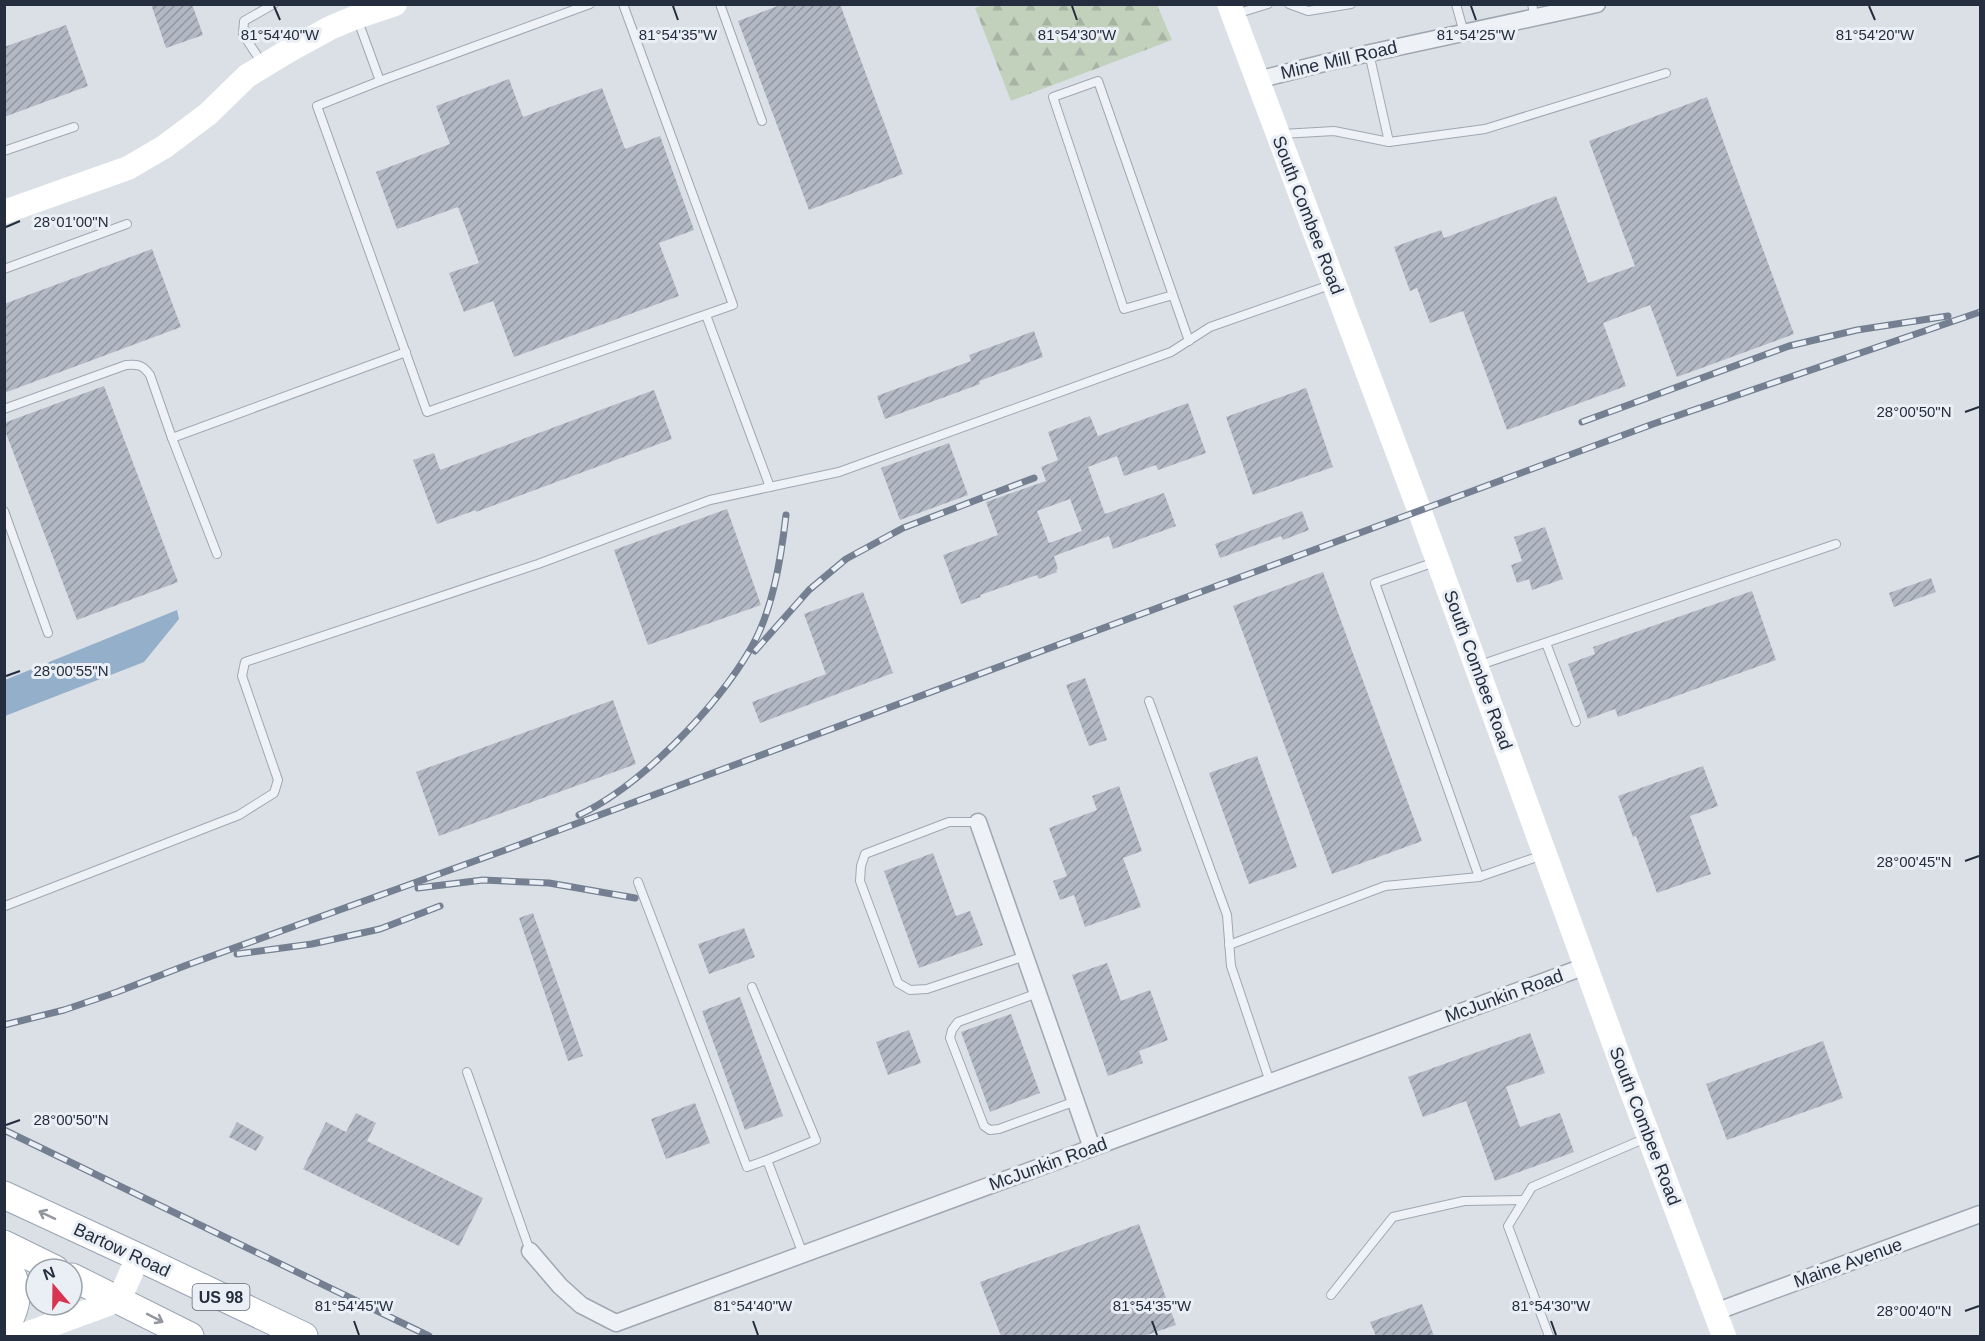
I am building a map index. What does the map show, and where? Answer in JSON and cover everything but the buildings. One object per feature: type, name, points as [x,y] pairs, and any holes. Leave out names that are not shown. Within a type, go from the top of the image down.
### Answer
[{"type":"main road","points":[[4,212],[128,168],[164,147],[208,114],[248,76],[330,28],[353,11],[395,4]]},
{"type":"main road","name":"South Combee Road","points":[[1231,9],[1438,560],[1724,1336]]},
{"type":"main road","name":"Bartow Road","points":[[4,1196],[304,1336]]},
{"type":"main road","points":[[4,1244],[31,1257]]},
{"type":"main road","points":[[21,1336],[119,1300],[138,1257]]},
{"type":"main road","points":[[4,1260],[16,1278],[18,1288],[10,1321],[4,1330]]},
{"type":"main road","name":"US 98","points":[[84,1283],[190,1336]]},
{"type":"street","name":"Mine Mill Road","points":[[1257,80],[1464,33],[1534,11],[1597,4]]},
{"type":"street","points":[[978,822],[1092,1148]]},
{"type":"street","name":"McJunkin Road","points":[[530,1251],[560,1286],[581,1305],[616,1323],[1586,966]]},
{"type":"street","name":"Maine Avenue","points":[[1715,1312],[1980,1214]]},
{"type":"lane","points":[[264,66],[243,34],[244,21],[274,4]]},
{"type":"lane","points":[[590,4],[317,106],[427,412],[733,305],[622,4]]},
{"type":"lane","points":[[720,4],[762,121]]},
{"type":"lane","points":[[1231,9],[1268,4]]},
{"type":"lane","points":[[1289,4],[1308,11],[1351,4]]},
{"type":"lane","points":[[1456,4],[1464,33]]},
{"type":"lane","points":[[353,11],[380,81]]},
{"type":"lane","points":[[1369,53],[1389,142]]},
{"type":"lane","points":[[1278,134],[1334,131],[1389,142],[1485,129],[1666,74]]},
{"type":"lane","points":[[1173,295],[1124,309],[1053,97],[1098,81],[1173,295],[1189,341]]},
{"type":"lane","points":[[4,150],[74,127]]},
{"type":"lane","points":[[4,269],[127,224]]},
{"type":"lane","points":[[5,906],[239,815],[274,792],[278,780],[242,676],[245,662],[538,564],[710,500],[839,472],[1171,352],[1210,327],[1334,284]]},
{"type":"lane","points":[[706,315],[770,487]]},
{"type":"lane","points":[[172,438],[406,352]]},
{"type":"lane","points":[[4,409],[126,365],[136,364],[144,367],[150,375],[217,555]]},
{"type":"lane","points":[[4,511],[48,633]]},
{"type":"lane","points":[[1476,667],[1836,544]]},
{"type":"lane","points":[[1438,560],[1375,583],[1479,877]]},
{"type":"lane","points":[[1546,643],[1576,722]]},
{"type":"lane","points":[[1149,701],[1227,915],[1231,966],[1270,1082]]},
{"type":"lane","points":[[978,822],[949,822],[865,854],[860,881],[898,983],[910,990],[927,990],[1025,956]]},
{"type":"lane","points":[[1229,945],[1386,886],[1479,877],[1545,854]]},
{"type":"lane","points":[[638,882],[747,1167],[816,1140],[752,987]]},
{"type":"lane","points":[[1038,993],[958,1022],[952,1029],[950,1038],[984,1126],[990,1130],[999,1129],[1076,1101]]},
{"type":"lane","points":[[467,1072],[530,1251]]},
{"type":"lane","points":[[1549,1336],[1508,1226],[1532,1187],[1649,1137]]},
{"type":"lane","points":[[767,1160],[803,1254]]},
{"type":"lane","points":[[1331,1295],[1393,1217],[1464,1201],[1523,1200]]},
{"type":"green space","points":[[986,4],[1157,5],[1172,40],[1011,101],[975,8]]},
{"type":"water","points":[[177,610],[179,619],[144,662],[5,716],[5,680]]},
{"type":"railway","points":[[4,1025],[64,1010],[117,992],[1653,424],[1980,312]]},
{"type":"railway","points":[[1582,422],[1789,346],[1857,330],[1948,316]]},
{"type":"railway","points":[[755,651],[809,590],[846,559],[903,528],[1034,478]]},
{"type":"railway","points":[[579,815],[627,785],[676,743],[736,671],[751,648],[765,617],[779,566],[786,515]]},
{"type":"railway","points":[[418,888],[483,880],[549,883],[635,898]]},
{"type":"railway","points":[[237,954],[312,944],[380,929],[440,906]]},
{"type":"railway","points":[[4,1130],[429,1336]]}]
